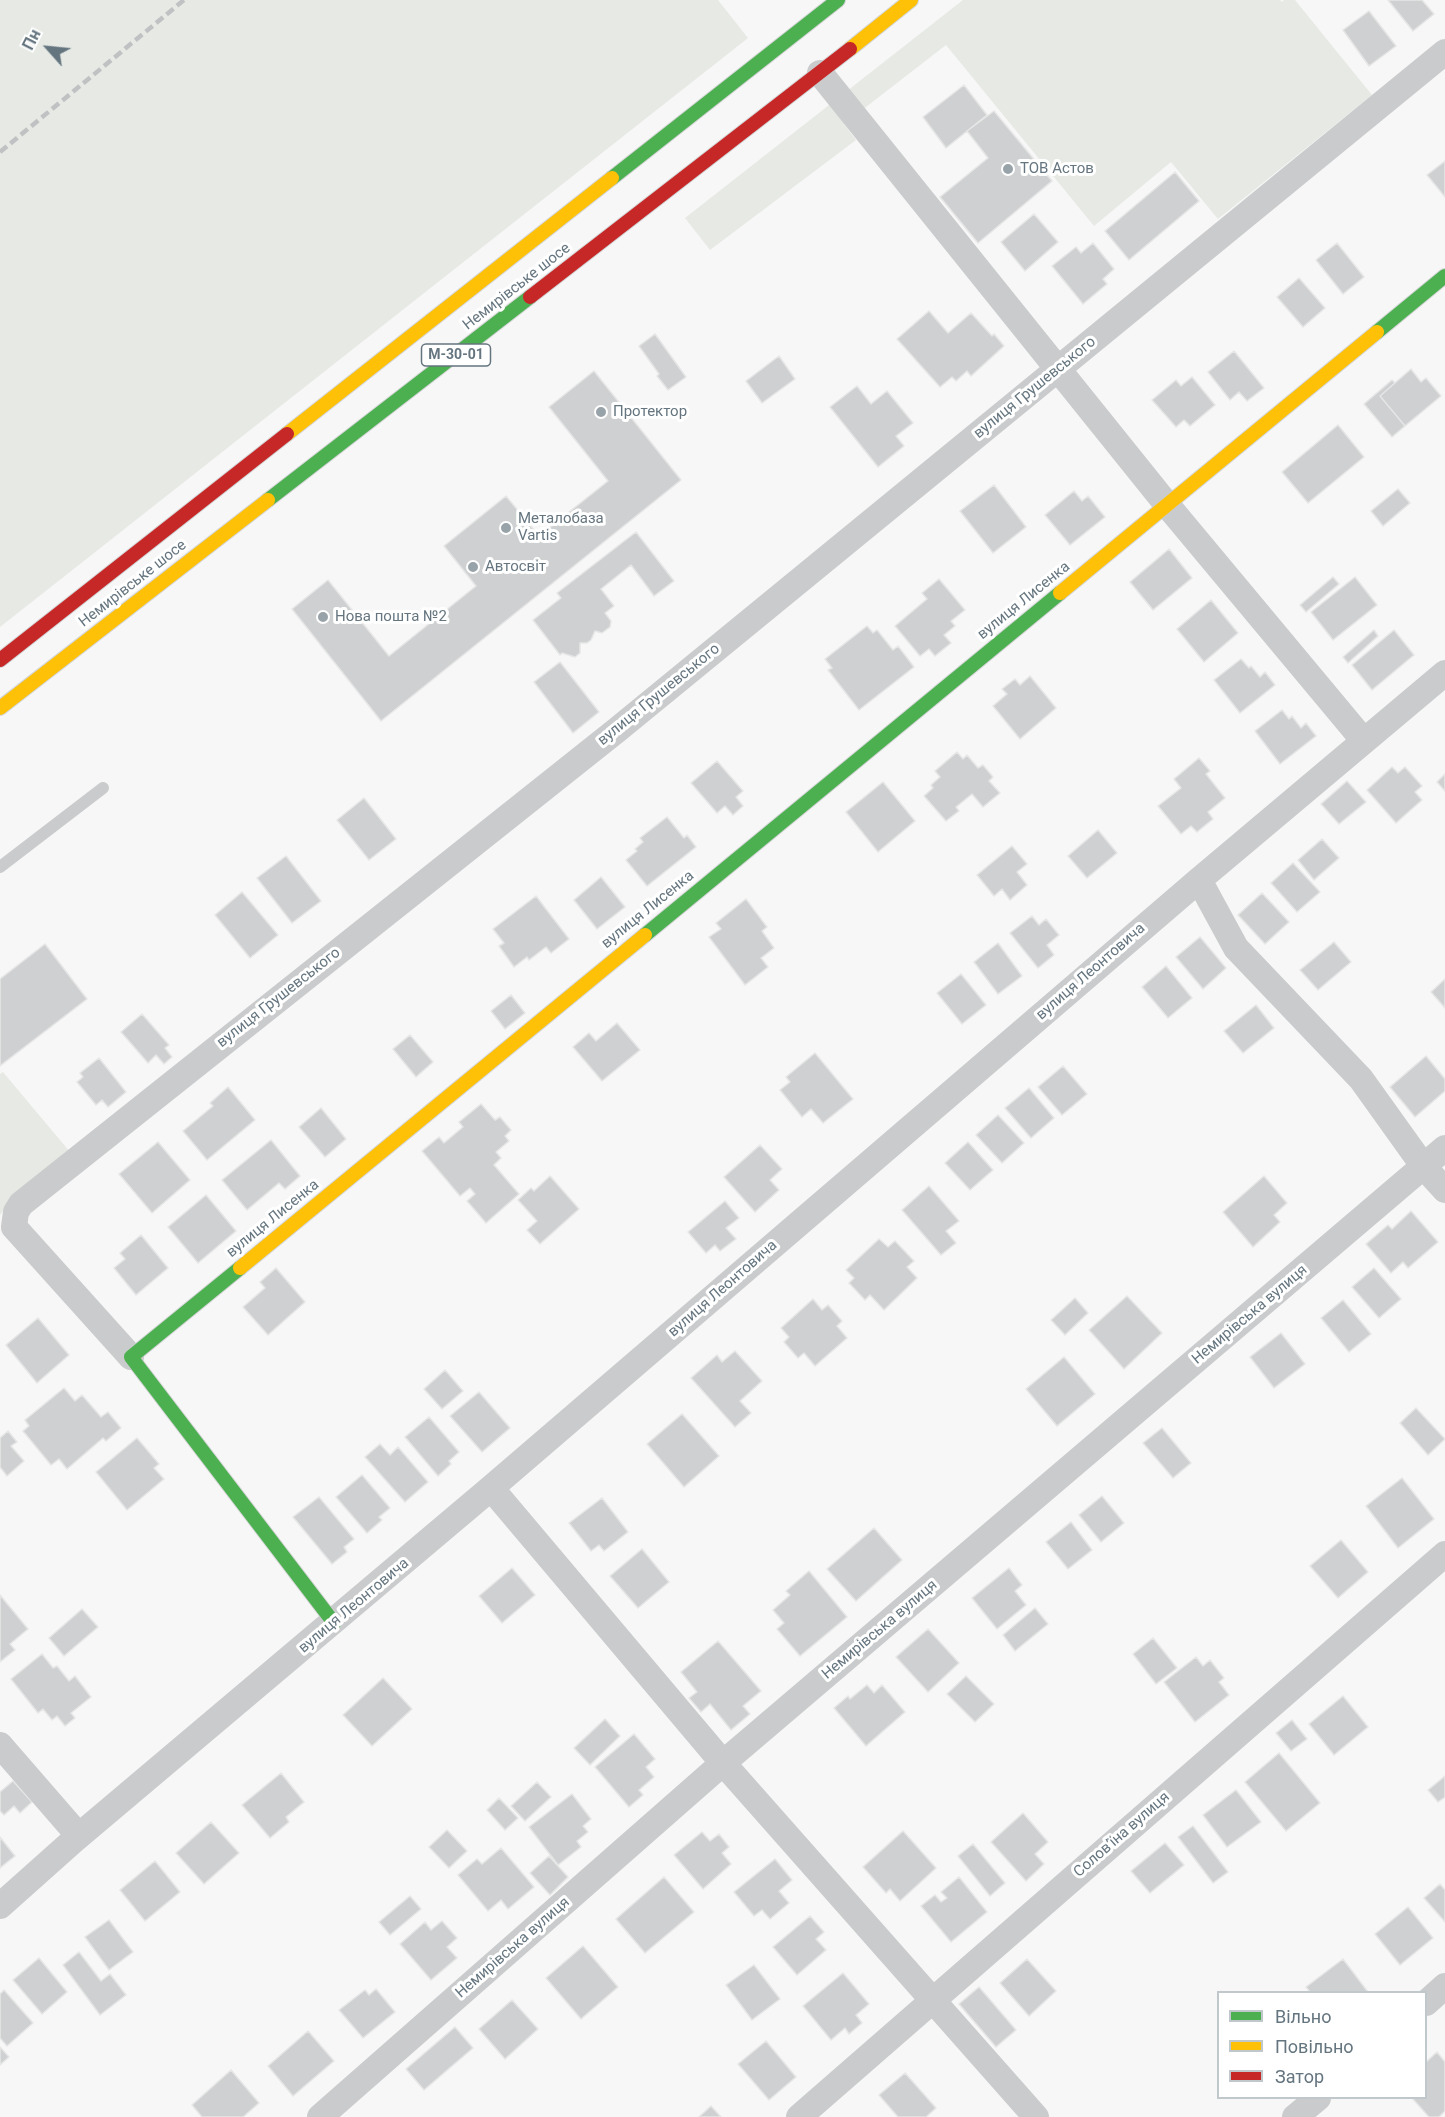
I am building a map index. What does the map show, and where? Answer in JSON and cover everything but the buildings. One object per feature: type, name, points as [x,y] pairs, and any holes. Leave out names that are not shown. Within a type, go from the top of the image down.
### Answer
[{"type":"main road","name":"Немирівське шосе","points":[[0,660],[838,0]]},
{"type":"main road","name":"Немирівське шосе","points":[[0,708],[911,0]]},
{"type":"main road","name":"вулиця Лисенка","points":[[131,1357],[1445,276]]},
{"type":"main road","points":[[131,1357],[334,1623]]},
{"type":"street","name":"вулиця Грушевського","points":[[131,1357],[14,1227],[16,1212],[21,1204],[618,730],[1445,52]]},
{"type":"street","points":[[820,73],[1168,506],[1364,741]]},
{"type":"street","name":"вулиця Леонтовича","points":[[0,1906],[79,1836],[334,1623],[1199,880],[1445,673]]},
{"type":"street","points":[[1199,880],[1236,948],[1361,1078],[1424,1167],[1445,1190]]},
{"type":"street","name":"Немирівська вулиця","points":[[320,2117],[723,1763],[1445,1148]]},
{"type":"street","points":[[491,1488],[723,1763],[1036,2117]]},
{"type":"street","name":"Соловʼїна вулиця","points":[[799,2117],[1445,1554]]},
{"type":"street","points":[[0,1745],[79,1836]]},
{"type":"street","points":[[1427,2001],[1445,1986]]},
{"type":"street","points":[[1295,2117],[1316,2099]]},
{"type":"lane","points":[[0,867],[102,788]]},
{"type":"shaded area","points":[[0,0],[718,0],[748,38],[0,627]]},
{"type":"shaded area","points":[[963,0],[1280,0],[1282,2],[1295,0],[1372,95],[1218,219],[1171,162],[1094,226],[946,45],[844,124],[856,140],[710,250],[685,218]]},
{"type":"shaded area","points":[[3,1072],[70,1152],[12,1199],[0,1215],[0,1074]]},
{"type":"railway","points":[[0,152],[184,0]]},
{"type":"traffic: fast","points":[[612,178],[838,0]]},
{"type":"traffic: fast","points":[[1377,332],[1445,276]]},
{"type":"traffic: fast","points":[[268,500],[530,297]]},
{"type":"traffic: fast","points":[[645,935],[1060,593]]},
{"type":"traffic: fast","points":[[240,1268],[131,1357],[334,1623]]},
{"type":"traffic: slow","points":[[850,49],[911,0]]},
{"type":"traffic: slow","points":[[287,434],[612,178]]},
{"type":"traffic: slow","points":[[1060,593],[1377,332]]},
{"type":"traffic: slow","points":[[0,708],[268,500]]},
{"type":"traffic: slow","points":[[240,1268],[645,935]]},
{"type":"traffic: jam","points":[[530,297],[850,49]]},
{"type":"traffic: jam","points":[[0,660],[287,434]]},
{"type":"place","name":"ТОВ Астов","points":[[1008,169]]},
{"type":"place","name":"Протектор","points":[[601,412]]},
{"type":"place","name":"Металобаза Vartis","points":[[506,528]]},
{"type":"place","name":"Автосвіт","points":[[473,567]]},
{"type":"place","name":"Нова пошта №2","points":[[323,617]]}]
